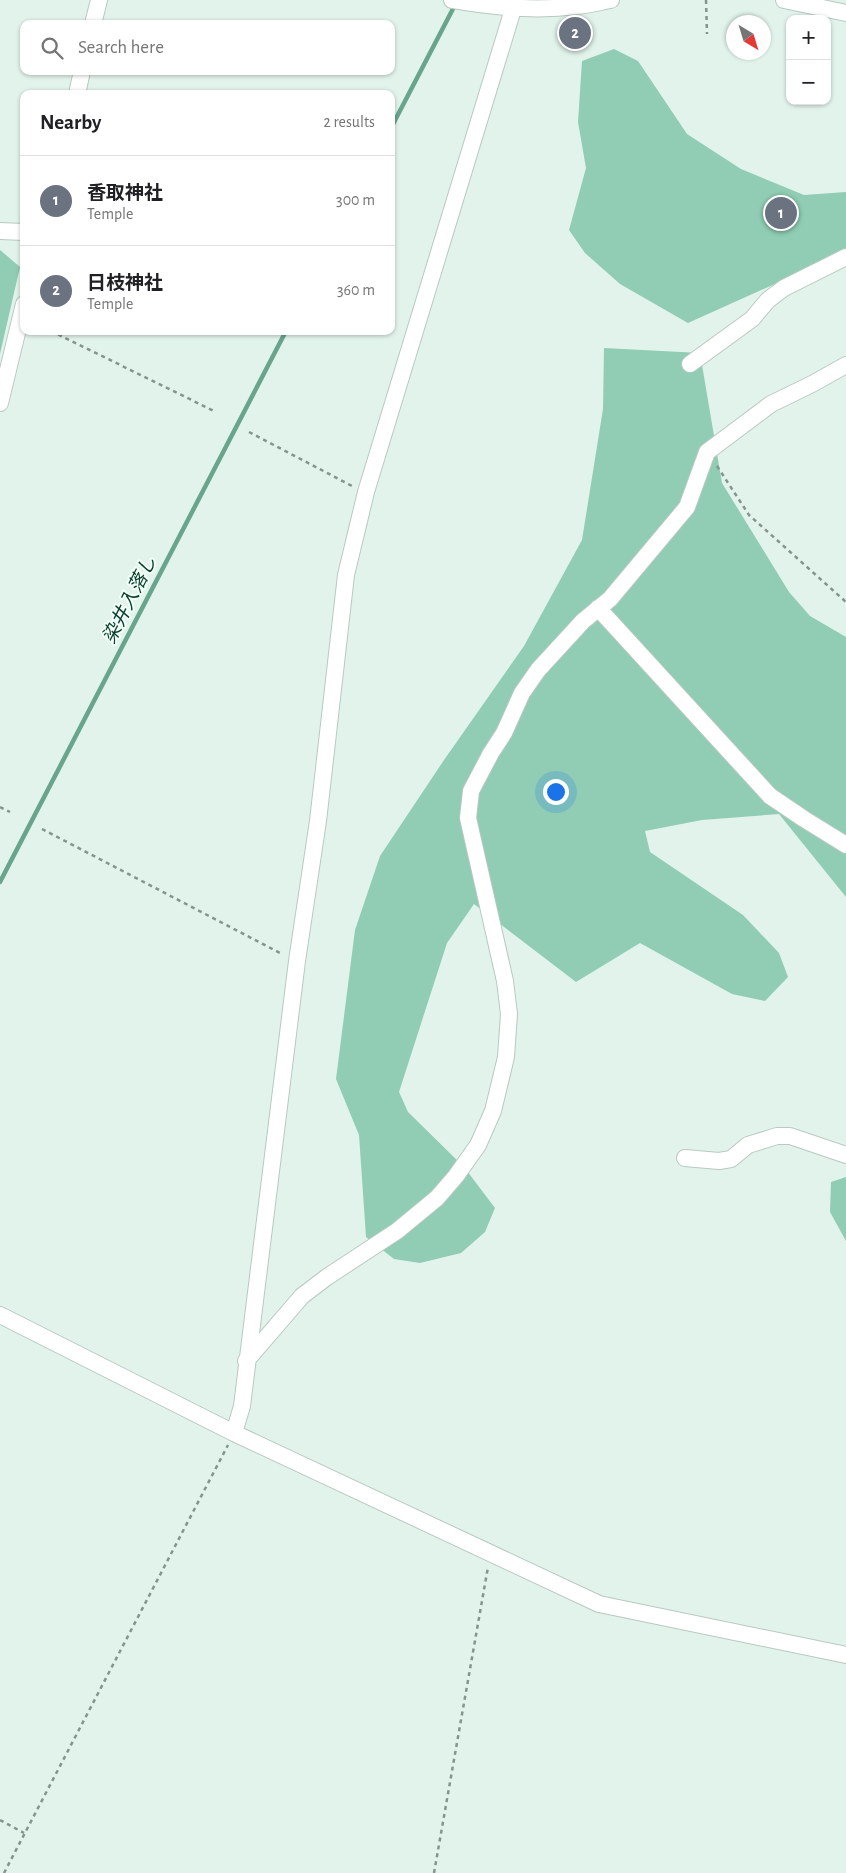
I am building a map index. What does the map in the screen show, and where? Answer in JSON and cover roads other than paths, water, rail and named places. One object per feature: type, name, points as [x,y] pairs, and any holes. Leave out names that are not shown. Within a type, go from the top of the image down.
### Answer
[{"type":"street","points":[[94,20],[99,0]]},
{"type":"street","points":[[452,0],[514,6],[576,6],[611,0]]},
{"type":"street","points":[[784,0],[846,14]]},
{"type":"street","points":[[234,1433],[242,1406],[246,1361],[297,961],[318,821],[346,575],[366,492],[514,6]]},
{"type":"street","points":[[78,90],[81,75]]},
{"type":"street","points":[[0,231],[20,232]]},
{"type":"street","points":[[690,364],[752,319],[768,300],[784,288],[846,257]]},
{"type":"street","points":[[0,403],[20,320]]},
{"type":"street","points":[[246,1361],[302,1296],[327,1277],[397,1231],[437,1198],[456,1176],[478,1145],[493,1112],[506,1057],[509,1014],[505,981],[468,818],[471,791],[504,733],[522,693],[538,670],[583,621],[610,599],[687,507],[708,452],[771,404],[846,365]]},
{"type":"street","points":[[598,608],[770,796],[846,845]]},
{"type":"street","points":[[685,1158],[719,1161],[731,1159],[748,1145],[777,1136],[790,1136],[846,1155]]},
{"type":"street","points":[[0,1315],[234,1433],[599,1604],[846,1656]]},
{"type":"waterway","name":"染井入落し","points":[[395,120],[456,3]]},
{"type":"waterway","name":"染井入落し","points":[[0,882],[284,335]]},
{"type":"place","name":"日枝神社","points":[[575,33]]},
{"type":"place","name":"香取神社","points":[[781,213]]}]
